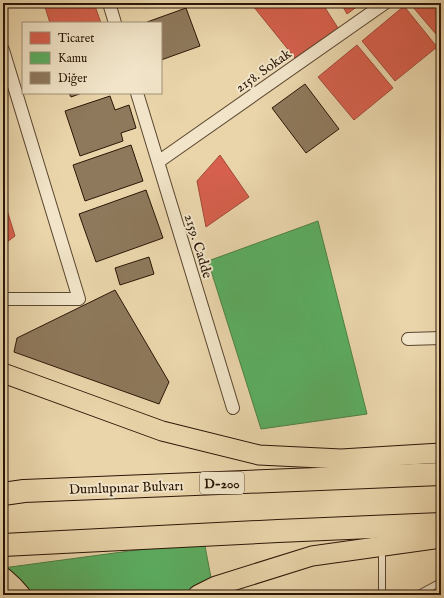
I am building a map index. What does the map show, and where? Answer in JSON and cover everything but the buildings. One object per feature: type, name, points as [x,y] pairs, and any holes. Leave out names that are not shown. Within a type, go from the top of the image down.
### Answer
[{"type":"highway","name":"Dumlupınar Bulvarı","points":[[3,494],[24,491],[441,474]]},
{"type":"highway","points":[[3,545],[278,530],[441,524]]},
{"type":"main road","points":[[3,373],[162,431],[260,455],[341,459],[441,453]]},
{"type":"main road","points":[[198,595],[216,586],[312,556],[441,538]]},
{"type":"main road","points":[[3,577],[21,595]]},
{"type":"street","points":[[109,3],[115,22]]},
{"type":"street","name":"2158. Sokak","points":[[158,162],[385,3]]},
{"type":"street","points":[[3,50],[78,299],[3,299]]},
{"type":"street","name":"2159. Cadde","points":[[137,94],[233,408]]},
{"type":"street","points":[[408,339],[441,338]]},
{"type":"lane","points":[[382,546],[382,595]]},
{"type":"lane","points":[[417,595],[441,582]]}]
